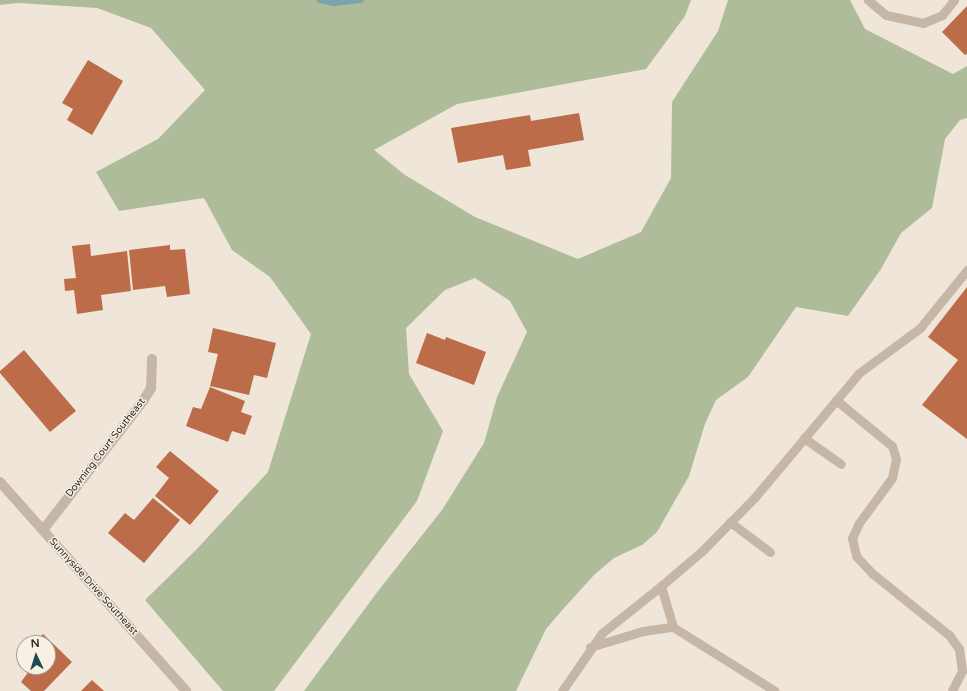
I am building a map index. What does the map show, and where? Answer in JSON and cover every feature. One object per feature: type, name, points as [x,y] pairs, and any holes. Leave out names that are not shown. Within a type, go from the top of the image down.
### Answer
[{"type":"street","name":"Downing Court Southeast","points":[[42,530],[151,388],[152,360]]},
{"type":"street","name":"Sunnyside Drive Southeast","points":[[0,482],[186,691]]},
{"type":"lane","points":[[868,0],[886,15],[923,23],[942,15],[954,0]]},
{"type":"lane","points":[[562,691],[590,647],[602,633],[702,551],[730,522],[804,438],[858,373],[920,328],[967,270]]},
{"type":"lane","points":[[836,400],[892,446],[896,459],[892,478],[860,523],[852,538],[856,556],[873,574],[949,635],[959,649],[962,671],[952,691]]},
{"type":"lane","points":[[804,438],[841,464]]},
{"type":"lane","points":[[730,522],[770,552]]},
{"type":"lane","points":[[661,586],[673,627]]},
{"type":"lane","points":[[590,647],[643,631],[673,627],[775,691]]},
{"type":"green space","points":[[0,0],[691,0],[685,16],[646,69],[457,104],[374,150],[405,175],[475,217],[578,259],[641,232],[671,178],[672,102],[718,31],[728,0],[850,0],[865,29],[953,74],[967,66],[967,118],[960,120],[945,139],[932,208],[901,233],[881,269],[848,316],[796,307],[748,377],[716,400],[705,424],[689,476],[657,532],[642,545],[614,558],[594,575],[565,607],[546,629],[516,691],[304,691],[378,591],[442,510],[484,443],[497,397],[527,332],[510,301],[475,278],[445,290],[406,328],[409,374],[443,431],[417,501],[274,691],[223,691],[145,600],[196,550],[268,472],[311,334],[270,277],[232,250],[204,198],[119,211],[96,172],[158,139],[205,90],[151,28],[97,8],[18,3],[0,5]]},
{"type":"building","points":[[967,6],[967,54],[965,55],[942,32]]},
{"type":"building","points":[[88,60],[123,81],[92,135],[67,120],[73,109],[62,103]]},
{"type":"building","points":[[579,113],[584,140],[528,150],[531,166],[506,170],[503,155],[458,163],[451,128],[530,115],[531,121]]},
{"type":"building","points":[[90,244],[91,256],[127,251],[131,291],[101,295],[103,310],[77,314],[74,290],[65,291],[64,279],[76,278],[72,246]]},
{"type":"building","points":[[170,245],[170,250],[185,249],[190,294],[167,297],[165,286],[133,290],[129,250]]},
{"type":"building","points":[[967,287],[967,439],[922,405],[958,360],[928,337]]},
{"type":"building","points":[[213,328],[276,343],[267,378],[254,375],[249,395],[210,386],[218,354],[208,352]]},
{"type":"building","points":[[427,333],[445,340],[446,337],[486,352],[474,385],[416,363]]},
{"type":"building","points":[[24,350],[76,411],[50,432],[0,373],[0,371]]},
{"type":"building","points":[[210,387],[245,401],[241,412],[252,416],[245,435],[232,431],[228,442],[186,426],[193,407],[201,409]]},
{"type":"building","points":[[170,451],[219,491],[190,525],[155,496],[169,478],[156,467]]},
{"type":"building","points":[[153,498],[180,520],[144,563],[108,533],[125,513],[134,520]]},
{"type":"building","points":[[56,647],[72,662],[44,691],[31,691],[21,682],[26,675],[56,675]]},
{"type":"building","points":[[92,680],[104,691],[81,691]]},
{"type":"waterway","points":[[320,0],[334,3],[361,0]]}]
